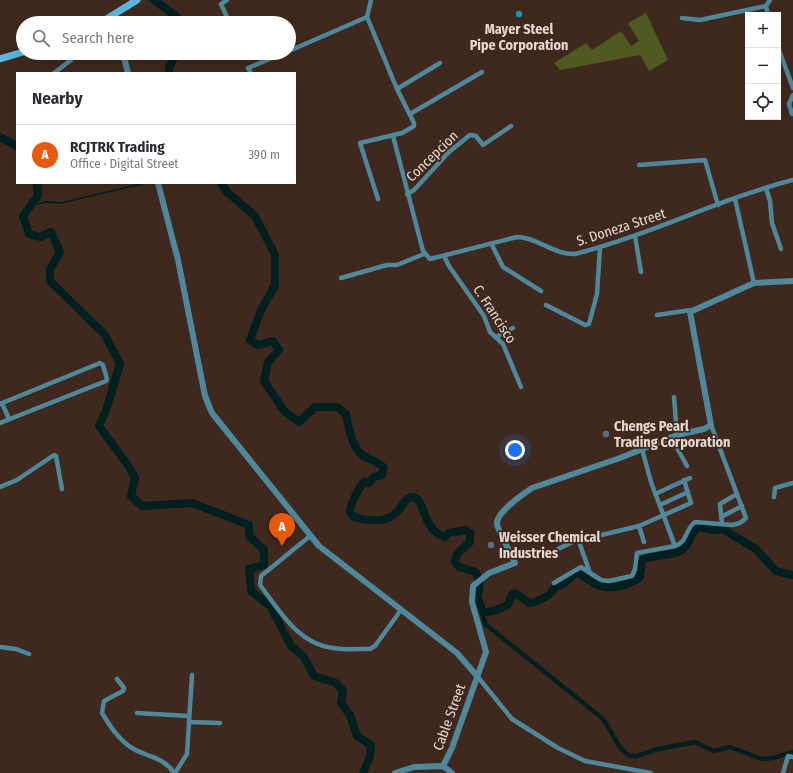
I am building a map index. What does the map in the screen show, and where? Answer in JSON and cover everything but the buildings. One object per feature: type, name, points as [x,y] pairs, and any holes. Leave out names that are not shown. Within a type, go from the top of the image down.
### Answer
[{"type":"main road","points":[[117,16],[136,1]]},
{"type":"main road","points":[[0,59],[16,54]]},
{"type":"street","points":[[227,0],[221,4],[227,16]]},
{"type":"street","points":[[371,0],[367,17],[414,126],[402,133],[360,144],[378,199]]},
{"type":"street","points":[[682,18],[700,20],[766,6],[770,0]]},
{"type":"street","points":[[766,6],[767,12]]},
{"type":"street","points":[[296,48],[367,17]]},
{"type":"street","points":[[778,48],[793,88]]},
{"type":"street","points":[[55,72],[71,60]]},
{"type":"street","points":[[125,60],[128,72]]},
{"type":"street","points":[[249,71],[266,60]]},
{"type":"street","points":[[397,89],[440,63]]},
{"type":"street","points":[[410,114],[482,72]]},
{"type":"street","points":[[792,114],[788,104],[793,95]]},
{"type":"street","name":"Concepcion","points":[[407,194],[414,190],[449,152],[470,135],[473,134],[476,136],[483,145],[511,126]]},
{"type":"street","points":[[341,278],[387,265],[397,265],[424,254],[393,136]]},
{"type":"street","points":[[639,165],[705,160],[718,205]]},
{"type":"street","name":"S. Doneza Street","points":[[424,254],[430,259],[521,237],[568,254],[600,248],[766,188],[793,180]]},
{"type":"street","points":[[158,184],[178,260],[203,388],[209,407],[310,536],[328,554],[463,658],[512,719],[558,748],[586,761],[651,773]]},
{"type":"street","points":[[766,188],[770,201],[772,223],[781,249]]},
{"type":"street","points":[[735,199],[754,283]]},
{"type":"street","points":[[634,236],[641,272]]},
{"type":"street","points":[[492,243],[503,267],[541,291]]},
{"type":"street","points":[[546,305],[585,325],[589,324],[598,294],[600,248]]},
{"type":"street","name":"C. Francisco","points":[[444,256],[449,266],[482,311],[490,332],[504,344],[521,387]]},
{"type":"street","points":[[657,315],[692,310],[754,283],[793,281]]},
{"type":"street","points":[[554,583],[580,568],[606,581],[632,576],[635,569],[637,552],[680,544],[695,522],[736,524],[746,518],[711,425],[690,315],[692,310]]},
{"type":"street","points":[[496,337],[513,328]]},
{"type":"street","points":[[0,423],[106,381],[107,379],[104,365],[100,363],[1,404],[9,419]]},
{"type":"street","points":[[674,397],[674,436],[687,466]]},
{"type":"street","points":[[675,546],[655,494],[642,449],[674,436],[698,431],[711,425]]},
{"type":"street","name":"Cable Street","points":[[443,766],[452,748],[486,652],[472,602],[471,595],[475,582],[488,573],[515,563],[497,521],[519,495],[532,488],[642,449]]},
{"type":"street","points":[[0,487],[17,480],[54,455],[56,456],[62,488]]},
{"type":"street","points":[[655,494],[690,478]]},
{"type":"street","points":[[558,549],[578,539],[639,526],[691,504],[684,480]]},
{"type":"street","points":[[774,497],[775,488],[780,485],[793,483]]},
{"type":"street","points":[[660,505],[688,492]]},
{"type":"street","points":[[722,524],[720,504],[737,494]]},
{"type":"street","points":[[721,517],[742,506]]},
{"type":"street","points":[[639,526],[644,542]]},
{"type":"street","points":[[310,536],[260,576],[259,580],[260,585],[291,625],[310,640],[326,646],[333,648],[370,649],[375,646],[401,610]]},
{"type":"street","points":[[578,539],[590,573]]},
{"type":"street","points":[[0,647],[16,649],[29,654]]},
{"type":"street","points":[[117,679],[124,688],[123,691],[104,701],[102,713],[109,725],[113,731],[131,748],[165,762],[174,773],[187,754],[192,675]]},
{"type":"street","points":[[137,713],[189,716]]},
{"type":"street","points":[[189,722],[220,723]]},
{"type":"street","points":[[783,773],[788,756],[793,757]]},
{"type":"street","points":[[395,773],[414,767],[443,766],[452,773]]},
{"type":"green space","points":[[646,13],[668,60],[649,71],[640,55],[560,70],[554,63],[586,43],[592,50],[621,31],[631,46],[639,41],[628,23]]},
{"type":"waterway","points":[[154,0],[176,16]]},
{"type":"waterway","points":[[169,72],[169,67],[173,60]]},
{"type":"waterway","points":[[0,137],[16,145]]},
{"type":"waterway","points":[[37,184],[38,195],[23,216],[29,234],[40,237],[51,232],[60,252],[50,269],[50,281],[105,335],[120,364],[106,410],[99,426],[129,467],[135,478],[131,496],[142,506],[192,503],[249,525],[249,536],[264,550],[264,565],[249,569],[251,591],[270,606],[291,646],[304,657],[314,676],[336,683],[343,691],[341,703],[350,715],[357,736],[371,745],[370,757],[363,773]]},
{"type":"waterway","points":[[31,205],[47,202],[61,203],[141,184]]},
{"type":"waterway","points":[[222,184],[227,192],[255,216],[275,255],[275,285],[261,310],[250,340],[258,345],[273,341],[279,350],[268,362],[264,381],[284,411],[299,422],[315,407],[337,407],[346,414],[351,436],[362,455],[377,462],[384,468],[382,475],[374,477],[369,483],[364,482],[360,487],[350,509],[350,512],[354,517],[365,520],[383,520],[394,515],[406,500],[413,497],[417,498],[420,502],[428,522],[438,534],[445,537],[449,533],[466,530],[470,533],[470,542],[457,554],[455,562],[459,567],[476,572],[480,587],[477,596],[483,612],[496,610],[506,606],[512,595],[515,593],[530,603],[541,599],[551,593],[555,587],[565,583],[577,572],[593,583],[604,587],[617,587],[629,583],[640,577],[642,560],[675,553],[684,549],[693,532],[699,527],[712,530],[724,530],[756,549],[776,571],[793,575]]},
{"type":"waterway","points":[[481,607],[485,624],[602,718],[618,744],[625,753],[630,756],[637,756],[658,749],[695,742],[714,751],[730,747],[762,759],[773,758],[793,752]]},
{"type":"place","name":"Mayer Steel Pipe Corporation","points":[[519,14]]},
{"type":"place","name":"Chengs Pearl Trading Corporation","points":[[606,434]]},
{"type":"place","name":"Weisser Chemical Industries","points":[[491,545]]},
{"type":"place","name":"RCJTRK Trading","points":[[282,546]]}]
